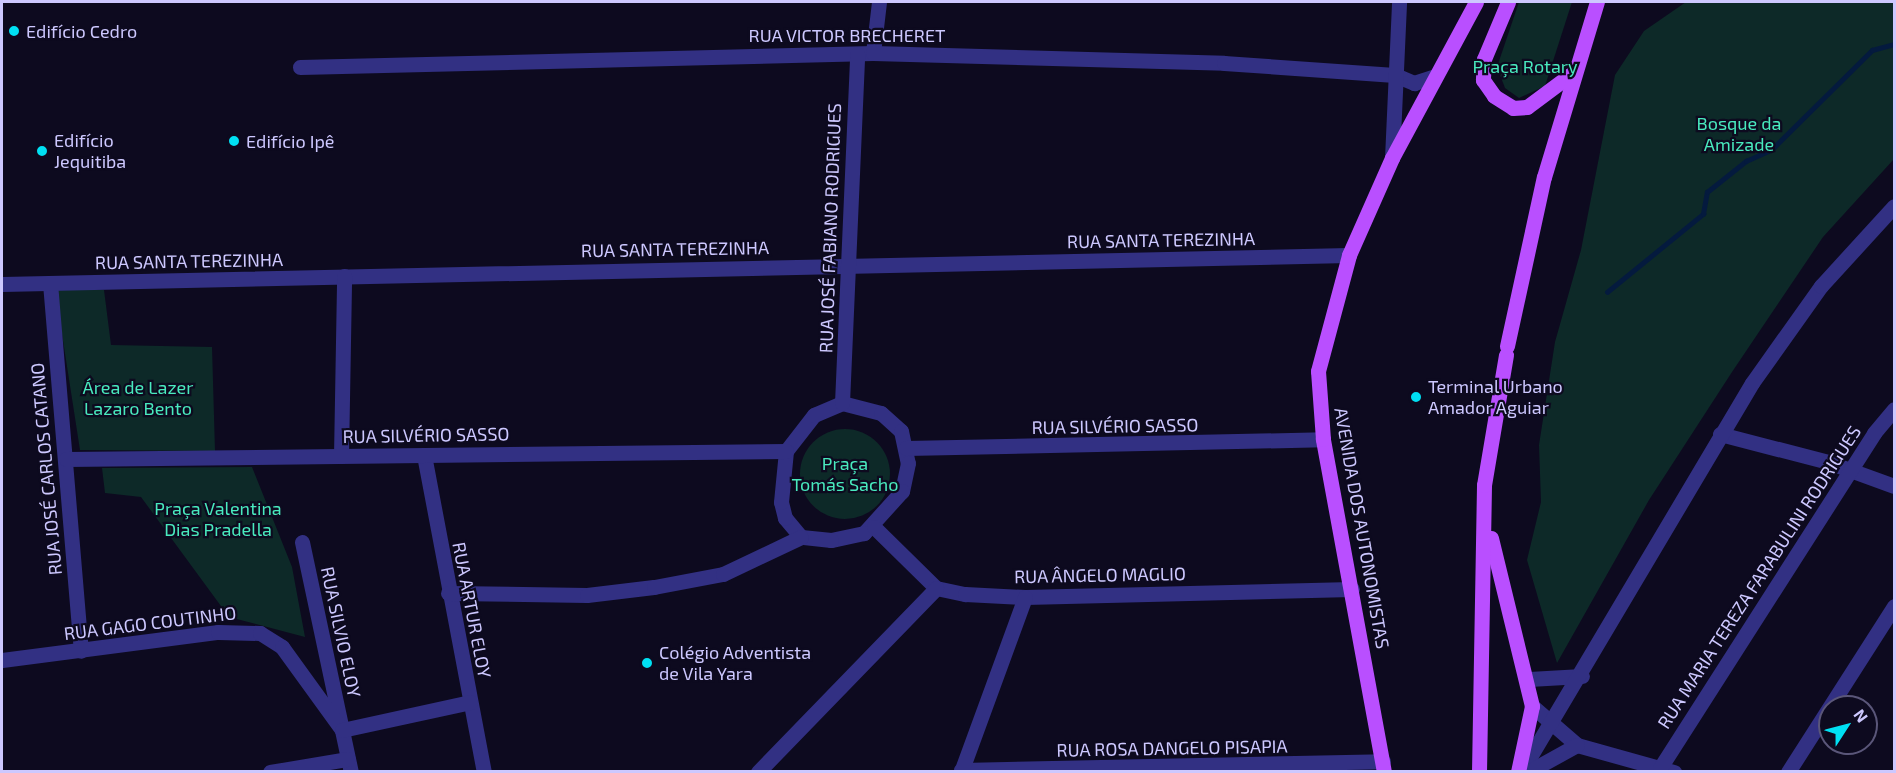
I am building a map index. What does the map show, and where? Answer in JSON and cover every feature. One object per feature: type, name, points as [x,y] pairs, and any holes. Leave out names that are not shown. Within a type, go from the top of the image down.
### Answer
[{"type":"main road","name":"AVENIDA DOS AUTONOMISTAS","points":[[1385,768],[1323,439],[1318,371],[1349,255],[1392,158],[1476,2]]},
{"type":"main road","points":[[1508,2],[1484,58],[1483,80],[1494,96],[1513,108],[1527,107],[1576,70]]},
{"type":"main road","points":[[1479,771],[1489,441],[1544,177],[1597,2]]},
{"type":"main road","points":[[1486,517],[1529,679],[1532,706],[1520,771]]},
{"type":"street","points":[[873,53],[879,2]]},
{"type":"street","points":[[1392,158],[1399,2]]},
{"type":"street","name":"RUA VICTOR BRECHERET","points":[[300,67],[873,53],[1224,63],[1395,75],[1414,83],[1435,76]]},
{"type":"street","name":"RUA JOSÉ FABIANO RODRIGUES","points":[[842,403],[846,264],[857,54]]},
{"type":"street","points":[[1520,771],[1582,676],[1720,435],[1789,328],[1894,206]]},
{"type":"street","name":"RUA SANTA TEREZINHA","points":[[2,284],[846,264],[1349,255]]},
{"type":"street","points":[[341,456],[344,276]]},
{"type":"street","name":"RUA JOSÉ CARLOS CATANO","points":[[50,283],[81,651]]},
{"type":"street","points":[[448,593],[587,595],[654,587],[723,574],[801,537],[842,539],[874,527],[902,492],[906,448],[890,419],[860,405],[842,403],[814,415],[786,451],[781,502],[785,518],[801,537]]},
{"type":"street","name":"RUA MARIA TEREZA FARABULINI RODRIGUES","points":[[1667,770],[1851,470],[1894,409]]},
{"type":"street","points":[[1720,435],[1851,470],[1894,486]]},
{"type":"street","name":"RUA SILVÉRIO SASSO","points":[[906,448],[1323,439]]},
{"type":"street","name":"RUA SILVÉRIO SASSO","points":[[66,459],[786,451]]},
{"type":"street","name":"RUA ARTUR ELOY","points":[[424,455],[448,593],[484,771]]},
{"type":"street","points":[[758,771],[936,588],[874,527]]},
{"type":"street","name":"RUA SILVIO ELOY","points":[[302,542],[350,765]]},
{"type":"street","name":"RUA ÂNGELO MAGLIO","points":[[936,588],[1025,597],[1352,590]]},
{"type":"street","points":[[961,771],[1025,597]]},
{"type":"street","points":[[1788,771],[1894,606]]},
{"type":"street","name":"RUA GAGO COUTINHO","points":[[2,660],[218,632],[260,633],[282,647],[342,730]]},
{"type":"street","points":[[1529,679],[1582,676]]},
{"type":"street","points":[[342,730],[470,702]]},
{"type":"street","points":[[1532,706],[1577,745],[1667,770]]},
{"type":"street","points":[[1528,771],[1577,745]]},
{"type":"street","points":[[270,771],[350,765]]},
{"type":"street","name":"RUA ROSA DANGELO PISAPIA","points":[[961,771],[1385,768]]},
{"type":"green space","name":"Praça Rotary","points":[[1519,2],[1572,2],[1545,86],[1519,98],[1505,88],[1497,67]]},
{"type":"green space","name":"Bosque da Amizade","points":[[1686,2],[1894,2],[1894,159],[1823,237],[1732,372],[1649,500],[1557,663],[1527,560],[1541,502],[1539,445],[1555,342],[1581,250],[1615,75],[1644,31]]},
{"type":"green space","name":"Área de Lazer Lazaro Bento","points":[[55,289],[104,290],[111,345],[212,347],[215,451],[80,450]]},
{"type":"green space","name":"Praça Tomás Sacho","points":[[845,429],[862,432],[877,442],[887,457],[890,474],[887,491],[877,506],[862,516],[845,519],[828,516],[813,506],[803,491],[800,474],[803,457],[813,442],[828,432]]},
{"type":"green space","name":"Praça Valentina Dias Pradella","points":[[252,467],[292,567],[305,637],[229,617],[141,497],[105,493],[102,468]]},
{"type":"waterway","points":[[1607,292],[1703,214],[1707,192],[1746,161],[1771,150],[1872,50],[1894,44]]},
{"type":"place","name":"Edifício Cedro","points":[[14,31]]},
{"type":"place","name":"Edifício Ipê","points":[[234,141]]},
{"type":"place","name":"Edifício Jequitiba","points":[[42,151]]},
{"type":"place","name":"Terminal Urbano Amador Aguiar","points":[[1416,397]]},
{"type":"place","name":"Colégio Adventista de Vila Yara","points":[[647,663]]}]
